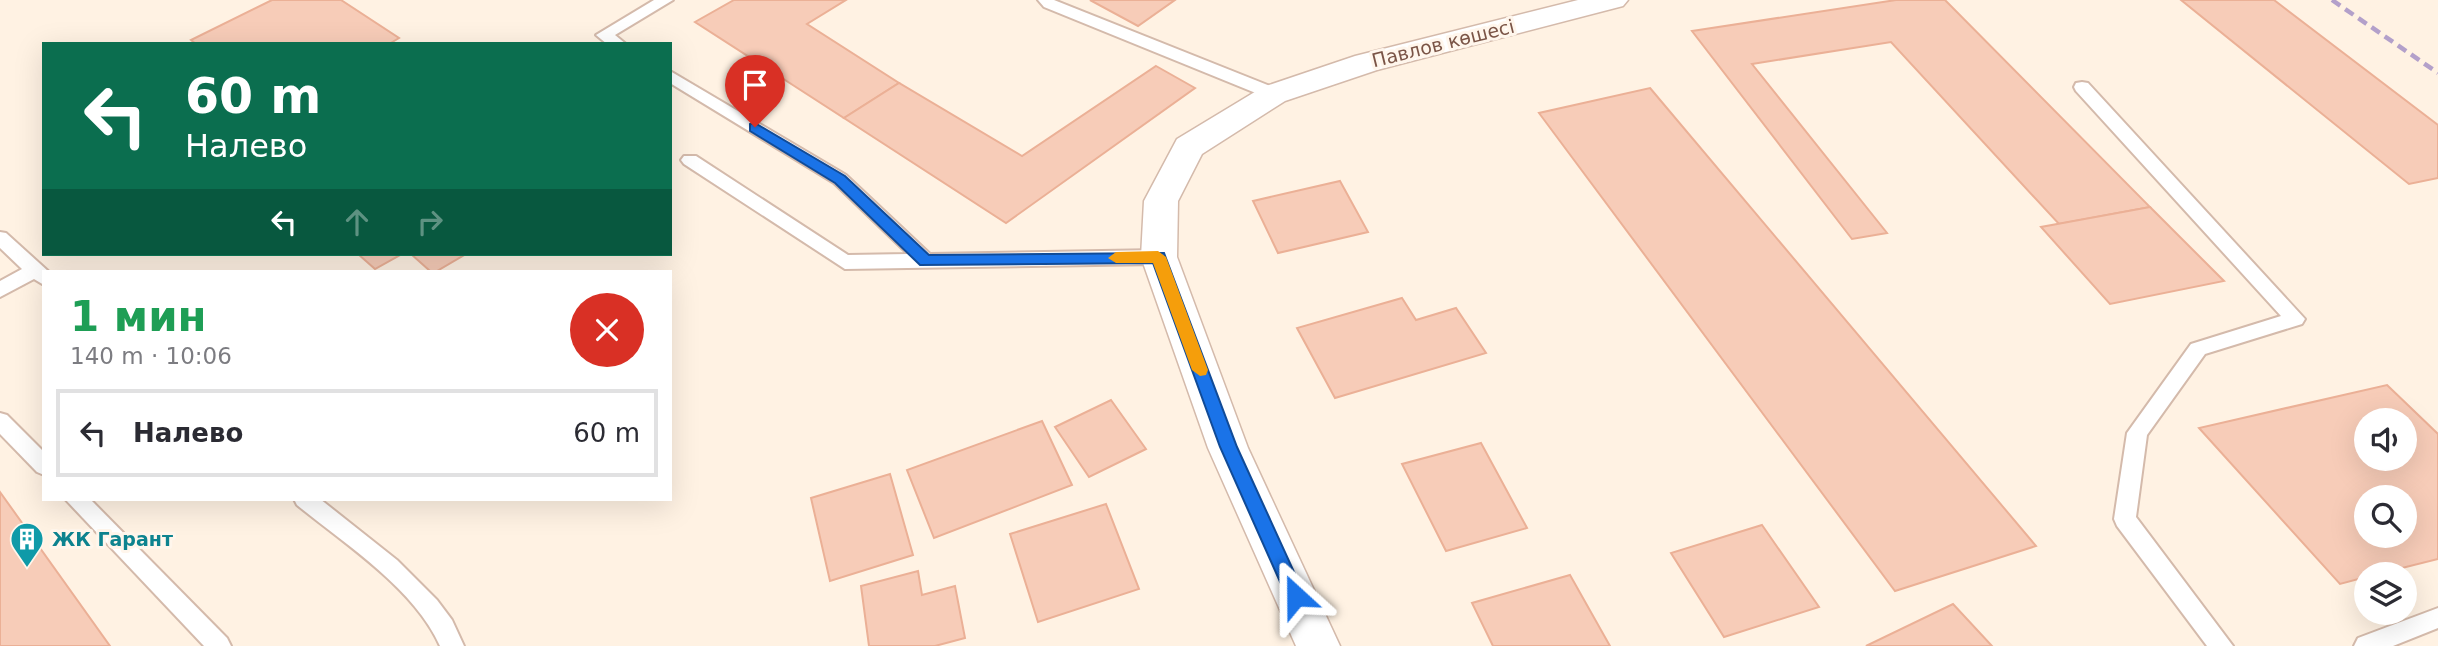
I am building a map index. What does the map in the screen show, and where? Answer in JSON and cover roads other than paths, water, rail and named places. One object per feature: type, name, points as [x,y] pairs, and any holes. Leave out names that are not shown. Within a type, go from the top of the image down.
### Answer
[{"type":"street","name":"Павлов көшесі","points":[[1318,646],[1228,447],[1158,257],[1161,201],[1189,147],[1274,94],[1366,63],[1613,0]]},
{"type":"lane","points":[[615,42],[604,35],[665,0]]},
{"type":"lane","points":[[1046,0],[1049,4],[1274,94]]},
{"type":"lane","points":[[672,77],[840,179],[926,261]]},
{"type":"lane","points":[[2082,86],[2295,318],[2198,349],[2137,433],[2125,519],[2221,646]]},
{"type":"lane","points":[[690,160],[845,262],[1158,257]]},
{"type":"lane","points":[[0,238],[39,274],[0,290]]},
{"type":"lane","points":[[0,421],[42,464]]},
{"type":"lane","points":[[78,501],[219,646]]},
{"type":"lane","points":[[307,501],[417,593],[449,633],[452,646]]},
{"type":"lane","points":[[2366,646],[2438,618]]},
{"type":"railway","points":[[2332,0],[2438,73]]},
{"type":"place","name":"ЖК Гарант","points":[[27,569]]}]
